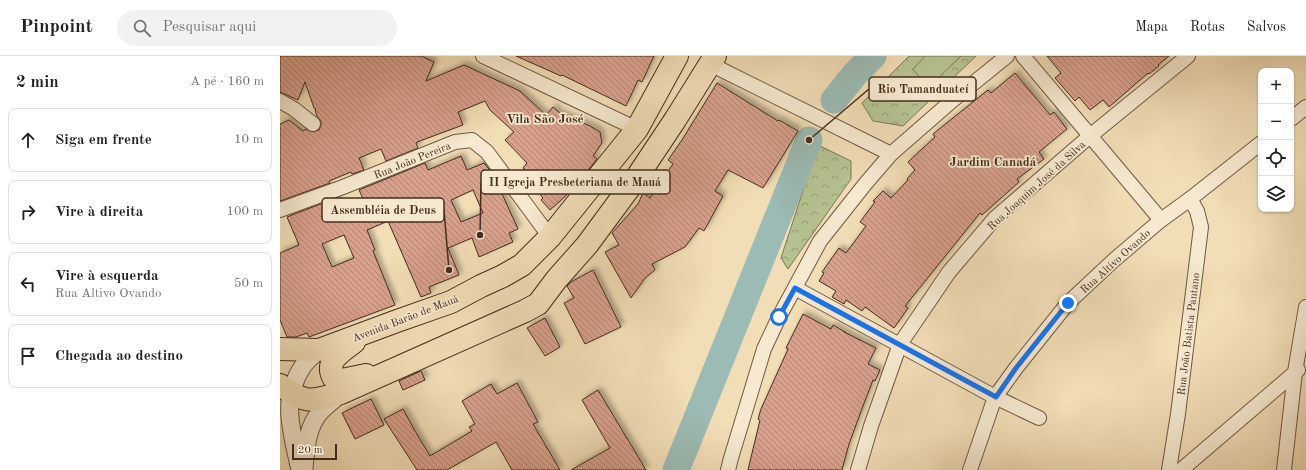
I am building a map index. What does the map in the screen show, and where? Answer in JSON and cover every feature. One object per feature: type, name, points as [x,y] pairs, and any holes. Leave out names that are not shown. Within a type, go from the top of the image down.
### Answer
[{"type":"main road","name":"Avenida Barão de Mauá","points":[[319,350],[451,302],[522,265],[550,237],[637,129],[677,56]]},
{"type":"main road","points":[[285,389],[306,400],[314,401],[341,393],[538,304],[556,280],[587,245],[635,180],[712,60]]},
{"type":"main road","points":[[364,333],[333,360],[330,365],[331,372],[333,377],[342,380],[367,374],[376,378]]},
{"type":"main road","points":[[280,349],[319,350]]},
{"type":"street","points":[[482,56],[637,129]]},
{"type":"street","points":[[728,470],[730,458],[764,349],[820,241],[890,154],[1007,56]]},
{"type":"street","points":[[1023,56],[1161,220]]},
{"type":"street","name":"Rua Joaquim José da Silva","points":[[858,470],[871,426],[900,344],[949,272],[995,218],[1090,136],[1188,56]]},
{"type":"street","points":[[712,60],[890,154]]},
{"type":"street","points":[[280,101],[294,109],[313,124]]},
{"type":"street","points":[[1294,117],[1306,107]]},
{"type":"street","name":"Rua João Pereira","points":[[280,210],[342,188],[455,142],[472,140],[486,152],[550,237]]},
{"type":"street","name":"Rua Altivo Ovando","points":[[970,470],[996,397],[1016,368],[1068,303],[1114,260],[1161,220],[1258,145]]},
{"type":"street","name":"Rua João Batista Pantano","points":[[1169,470],[1178,414],[1201,227],[1197,211],[1190,199]]},
{"type":"street","points":[[795,288],[996,397],[1039,418]]},
{"type":"street","points":[[1284,470],[1300,368],[1306,307]]},
{"type":"street","name":"Avenida Barão de Mauá","points":[[300,470],[288,412],[285,389],[294,381],[304,364],[319,350]]},
{"type":"street","points":[[1181,470],[1300,368]]},
{"type":"street","points":[[304,470],[307,440],[313,424],[320,412],[341,393]]},
{"type":"green space","points":[[909,56],[976,56],[903,126],[873,121],[862,103]]},
{"type":"green space","points":[[925,56],[961,56],[928,88],[913,69]]},
{"type":"green space","points":[[818,145],[851,161],[851,179],[788,269],[781,258]]},
{"type":"building","points":[[280,56],[421,56],[434,62],[426,81],[464,65],[520,91],[546,115],[553,107],[560,113],[590,126],[600,132],[602,143],[593,156],[597,159],[570,192],[550,210],[541,200],[543,198],[536,190],[540,187],[523,168],[527,163],[505,140],[514,132],[490,110],[485,101],[458,112],[463,125],[417,142],[418,148],[386,161],[381,149],[359,158],[364,170],[352,174],[351,172],[329,181],[330,183],[280,201],[280,124],[289,120],[303,131],[306,129],[312,132],[319,130],[321,121],[317,116],[316,109],[314,108],[305,82],[298,100],[280,92]]},
{"type":"building","points":[[516,56],[654,56],[642,82],[638,80],[626,106],[562,75],[561,76]]},
{"type":"building","points":[[1047,56],[1169,56],[1109,107],[1103,100],[1090,110],[1079,97],[1075,101],[1055,78],[1061,73]]},
{"type":"building","points":[[1015,73],[1050,115],[1054,112],[1067,129],[1039,152],[1044,159],[1017,179],[1019,182],[982,215],[980,213],[905,306],[908,308],[894,328],[865,307],[862,311],[846,300],[844,304],[832,297],[836,291],[819,281],[824,273],[822,272],[839,248],[846,253],[866,226],[860,222],[875,202],[873,201],[883,191],[891,198],[915,170],[908,162],[935,137],[933,134],[988,90],[991,93]]},
{"type":"building","points":[[717,83],[778,121],[779,120],[798,131],[763,188],[728,170],[715,191],[723,196],[704,231],[699,228],[685,247],[652,264],[655,270],[645,278],[631,298],[605,252],[619,245],[612,233],[638,204],[643,193],[650,198],[673,164],[668,160]]},
{"type":"building","points":[[461,156],[467,170],[484,163],[493,174],[518,229],[509,233],[513,242],[479,257],[472,238],[448,248],[459,275],[429,287],[431,293],[421,297],[388,221],[367,230],[375,250],[373,251],[395,305],[309,337],[307,333],[296,337],[287,337],[280,320],[280,253],[299,245],[287,217],[336,198],[342,213],[365,203],[359,190],[425,163],[428,170]],"holes":[[[473,190],[483,213],[461,222],[451,200]],[[344,235],[354,258],[332,267],[322,244]]]},
{"type":"building","points":[[593,270],[621,327],[585,344],[564,303],[574,298],[567,286],[571,282]]},
{"type":"building","points":[[803,314],[831,329],[833,325],[876,348],[868,364],[880,370],[875,381],[873,380],[863,406],[849,444],[842,470],[748,470],[760,420],[758,419],[761,409],[788,349],[786,348]]},
{"type":"building","points":[[545,318],[560,347],[545,356],[527,328]]},
{"type":"building","points":[[421,371],[425,380],[403,390],[399,381]]},
{"type":"building","points":[[517,383],[538,422],[533,424],[560,470],[512,470],[496,442],[447,470],[417,470],[384,419],[403,409],[430,456],[472,431],[469,427],[475,424],[462,401],[491,384],[497,394]]},
{"type":"building","points":[[598,390],[646,470],[571,470],[610,448],[582,400]]},
{"type":"building","points":[[371,399],[384,425],[355,439],[342,413]]},
{"type":"waterway","points":[[834,100],[856,73],[873,56]]},
{"type":"waterway","points":[[676,470],[809,140]]},
{"type":"place","name":"Rio Tamanduateí","points":[[809,140]]},
{"type":"place","name":"II Igreja Presbeteriana de Mauá","points":[[480,235]]},
{"type":"place","name":"Assembléia de Deus","points":[[449,270]]},
{"type":"district","name":"Vila São José","points":[[545,118]]},
{"type":"district","name":"Jardim Canadá","points":[[993,161]]},
{"type":"route","points":[[779,317],[795,288],[996,397],[1016,368],[1068,303]]}]
